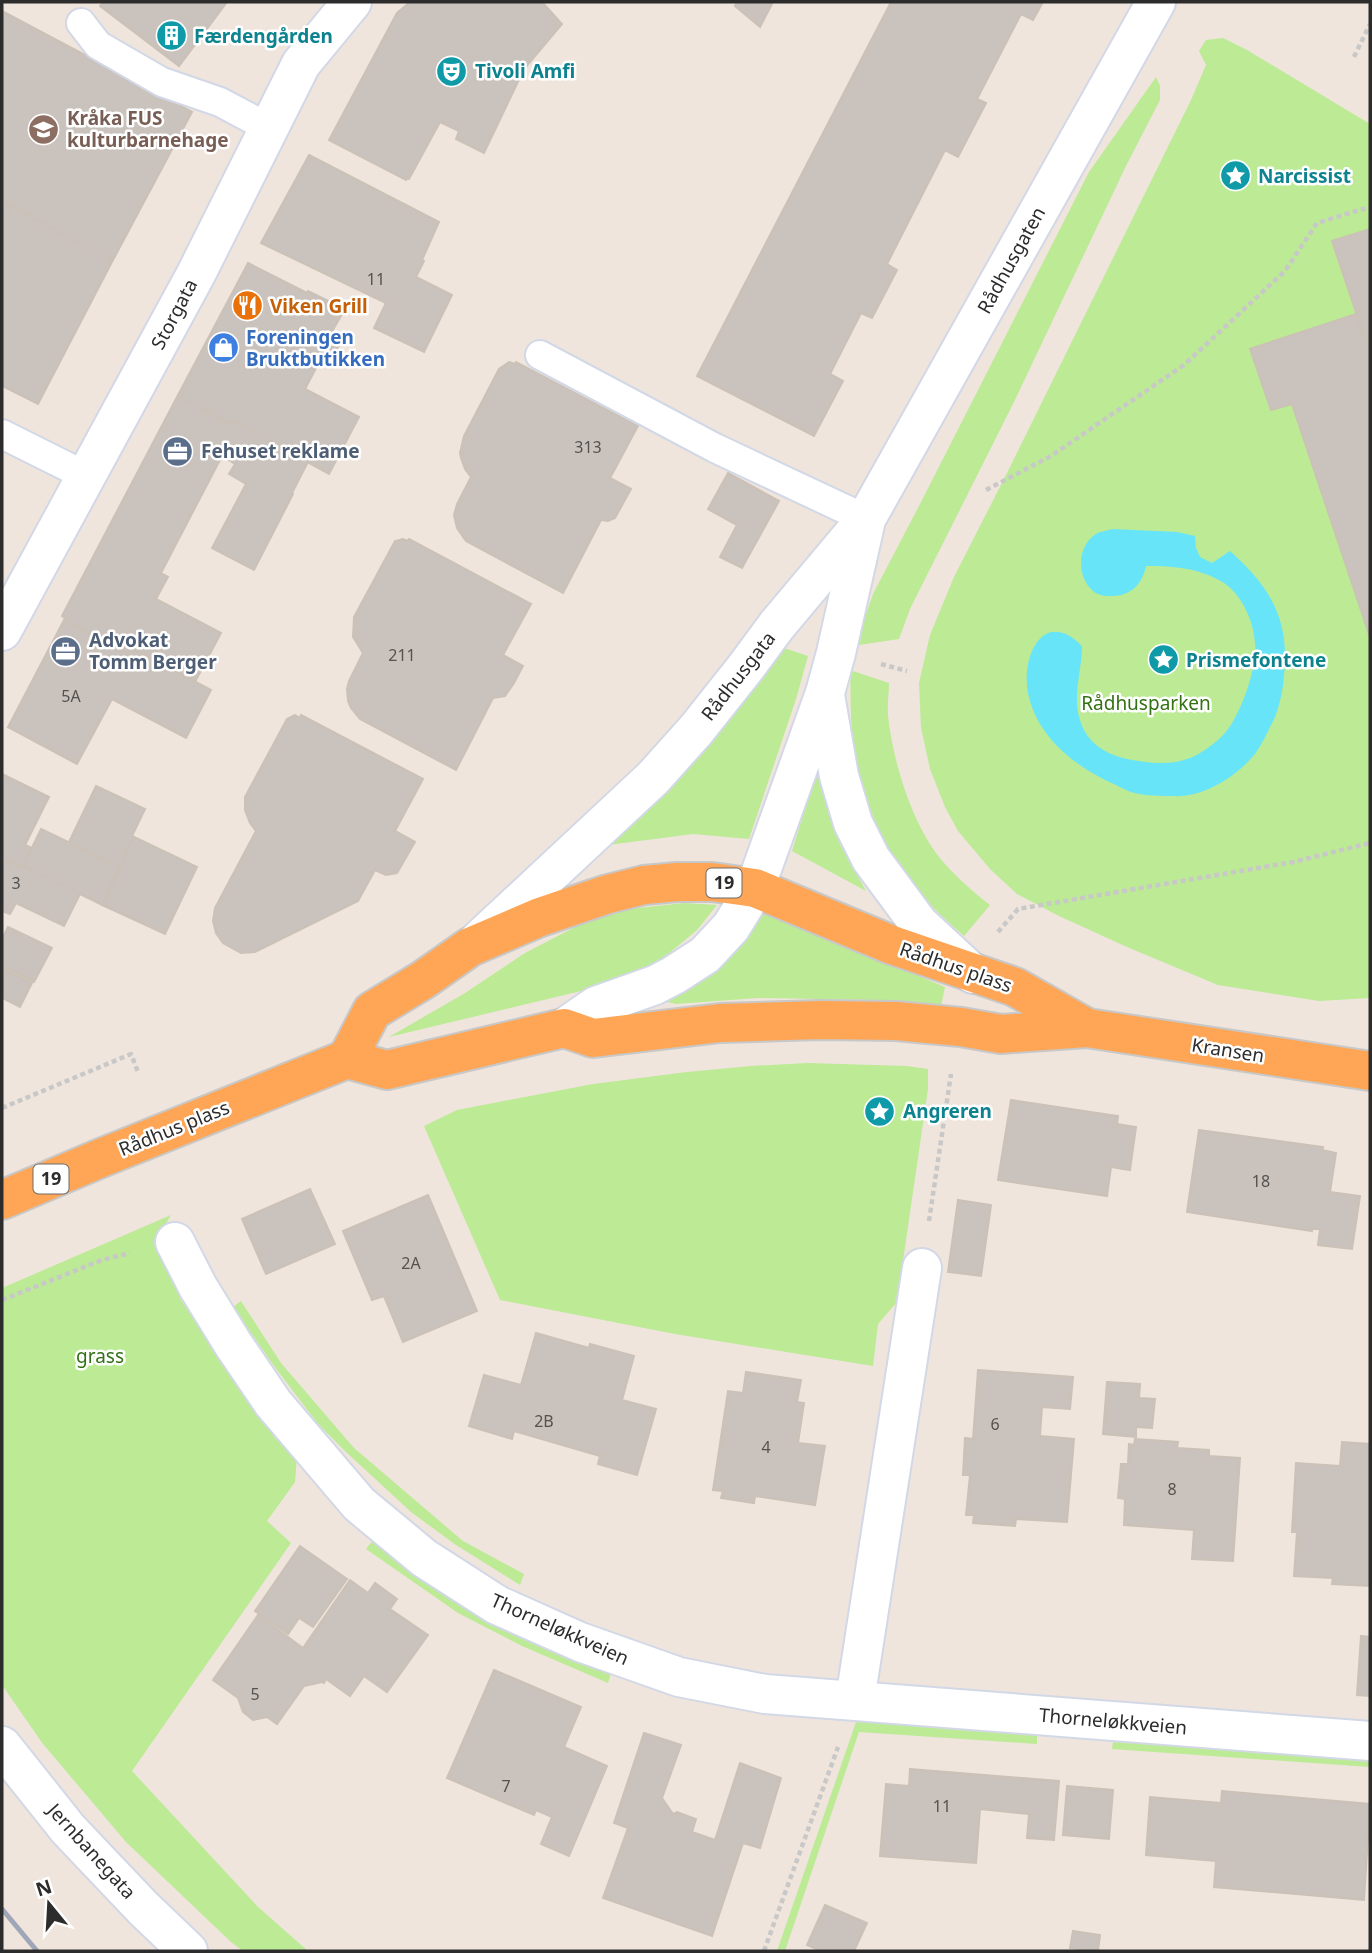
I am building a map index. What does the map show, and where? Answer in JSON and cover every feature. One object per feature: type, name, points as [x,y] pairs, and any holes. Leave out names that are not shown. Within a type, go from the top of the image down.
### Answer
[{"type":"highway","name":"Rådhus plass","points":[[2,1200],[347,1059],[372,1011],[470,947],[540,917],[644,885],[712,881],[755,888],[892,945],[972,974],[1015,986],[1087,1028]]},
{"type":"highway","name":"19","points":[[347,1059],[387,1070],[564,1028],[593,1038],[720,1023],[820,1020],[897,1021],[1001,1034],[1087,1028]]},
{"type":"highway","name":"Kransen","points":[[1087,1028],[1370,1071]]},
{"type":"street","name":"Storgata","points":[[2,631],[196,274],[301,64],[352,2]]},
{"type":"street","name":"Rådhusgaten","points":[[866,519],[1156,2]]},
{"type":"street","points":[[564,1028],[596,1006],[655,985],[705,955],[731,927],[755,888],[825,693],[866,519]]},
{"type":"street","name":"Rådhusgata","points":[[470,947],[653,778],[696,730],[777,625],[866,519]]},
{"type":"street","points":[[825,693],[839,776],[853,823],[871,859],[919,924],[972,974]]},
{"type":"street","name":"Thorneløkkveien","points":[[175,1242],[198,1287],[274,1404],[359,1504],[424,1558],[498,1605],[580,1642],[679,1677],[765,1694],[1370,1741]]},
{"type":"street","points":[[855,1700],[922,1268]]},
{"type":"street","name":"Jernbanegata","points":[[2,1746],[68,1829],[188,1951]]},
{"type":"lane","points":[[81,23],[98,45],[163,82],[220,102],[269,128]]},
{"type":"lane","points":[[540,355],[715,448],[866,519]]},
{"type":"lane","points":[[2,434],[86,476]]},
{"type":"path","points":[[1354,57],[1370,24]]},
{"type":"path","points":[[986,490],[1051,456],[1184,365],[1285,271],[1317,223],[1370,207]]},
{"type":"path","points":[[1018,909],[1293,862],[1370,843]]},
{"type":"path","points":[[2,1108],[131,1054],[138,1072]]},
{"type":"path","points":[[922,1268],[952,1068]]},
{"type":"path","points":[[2,1300],[102,1260],[175,1242]]},
{"type":"path","points":[[764,1951],[855,1700]]},
{"type":"green space","name":"Rådhusparken","points":[[1223,38],[1370,124],[1370,229],[1333,242],[1356,314],[1251,349],[1271,410],[1292,404],[1370,637],[1370,998],[1319,1001],[1218,985],[1127,947],[1017,894],[990,869],[958,831],[930,769],[921,728],[919,683],[930,635],[954,577],[1191,100],[1206,65],[1199,51],[1206,40]]},
{"type":"green space","points":[[1156,77],[1160,86],[1160,100],[910,609],[899,639],[859,645],[862,626],[873,594],[1089,172]]},
{"type":"green space","points":[[784,648],[808,656],[749,839],[693,834],[608,845]]},
{"type":"green space","points":[[850,670],[889,683],[890,734],[905,790],[920,826],[939,857],[963,883],[990,905],[964,936],[914,887],[880,833],[865,792],[855,750],[851,722]]},
{"type":"green space","points":[[817,770],[840,844],[866,891],[792,851]]},
{"type":"green space","points":[[684,903],[717,905],[697,930],[667,955],[638,973],[602,986],[389,1037],[465,993],[525,953],[581,924],[629,909]]},
{"type":"green space","points":[[764,911],[945,987],[941,1006],[880,1000],[758,998],[676,1004],[663,1001],[742,942]]},
{"type":"green space","points":[[808,1063],[928,1069],[928,1089],[897,1302],[878,1324],[873,1366],[675,1334],[500,1300],[424,1126],[457,1110],[593,1084],[687,1072]]},
{"type":"green space","name":"grass","points":[[171,1215],[156,1241],[181,1300],[275,1438],[297,1456],[295,1482],[267,1521],[291,1543],[132,1771],[258,1907],[308,1951],[243,1951],[231,1942],[126,1842],[43,1744],[2,1685],[2,1288]]},
{"type":"green space","points":[[241,1301],[281,1363],[354,1448],[463,1541],[524,1574],[520,1585],[456,1545],[411,1512],[318,1424],[233,1307]]},
{"type":"green space","points":[[374,1539],[612,1670],[608,1683],[522,1646],[458,1613],[366,1549]]},
{"type":"green space","points":[[856,1722],[1037,1732],[1037,1744],[859,1732],[785,1951],[777,1951]]},
{"type":"green space","points":[[1113,1742],[1370,1759],[1370,1767],[1112,1749]]},
{"type":"water","points":[[1112,529],[1177,532],[1195,536],[1200,557],[1212,563],[1230,551],[1266,591],[1280,621],[1284,637],[1284,681],[1275,717],[1255,754],[1238,771],[1196,794],[1140,794],[1101,778],[1061,749],[1040,724],[1033,709],[1028,693],[1028,665],[1038,641],[1046,634],[1056,632],[1068,635],[1082,646],[1077,693],[1080,720],[1092,741],[1111,754],[1158,763],[1190,758],[1225,733],[1242,703],[1254,665],[1255,643],[1249,618],[1236,594],[1224,583],[1206,574],[1177,567],[1156,566],[1146,566],[1139,583],[1131,591],[1110,596],[1095,593],[1087,585],[1081,570],[1082,553],[1096,534]]},
{"type":"building","name":"Færdengården","points":[[103,2],[227,2],[179,66],[100,6]]},
{"type":"building","name":"Tivoli Amfi","points":[[410,2],[542,2],[562,24],[524,69],[484,153],[456,139],[459,131],[440,122],[406,180],[329,140],[397,13]]},
{"type":"building","points":[[737,2],[773,2],[760,27],[735,6]]},
{"type":"building","points":[[891,2],[1043,2],[1033,20],[1021,14],[977,99],[986,103],[958,157],[945,150],[887,264],[897,270],[872,318],[861,313],[830,374],[843,381],[814,436],[697,376]]},
{"type":"building","points":[[2,11],[192,112],[113,260],[2,202]]},
{"type":"building","points":[[309,155],[439,222],[416,277],[452,295],[424,352],[374,328],[386,303],[261,243]]},
{"type":"building","points":[[2,202],[113,260],[38,404],[2,386]]},
{"type":"building","points":[[1370,229],[1370,337],[1365,339],[1332,241]]},
{"type":"building","points":[[248,263],[345,309],[330,335],[341,342],[332,358],[324,353],[305,389],[359,417],[329,474],[178,395]]},
{"type":"building","points":[[1356,314],[1365,339],[1370,337],[1370,637],[1292,404],[1271,410],[1250,349]]},
{"type":"building","points":[[509,362],[516,362],[638,426],[610,478],[631,489],[615,518],[601,520],[563,593],[466,541],[457,528],[454,515],[457,504],[471,477],[465,469],[460,453],[464,436],[499,369]]},
{"type":"building","points":[[178,395],[308,462],[254,570],[212,548],[246,484],[229,474],[235,464],[222,456],[161,573],[168,577],[156,599],[221,633],[195,682],[131,648],[129,654],[64,620],[62,616]]},
{"type":"building","points":[[728,473],[779,501],[742,568],[720,557],[737,525],[708,509]]},
{"type":"building","points":[[409,539],[531,604],[503,655],[523,666],[505,696],[493,698],[456,770],[360,719],[348,701],[349,681],[363,653],[353,637],[354,617],[395,541]]},
{"type":"building","points":[[64,620],[129,654],[131,648],[211,690],[186,738],[112,699],[77,764],[8,727]]},
{"type":"building","points":[[295,715],[300,718],[301,715],[423,779],[395,831],[415,842],[397,873],[386,875],[375,870],[358,901],[255,952],[241,953],[223,943],[216,933],[213,921],[215,908],[256,831],[245,810],[245,797],[287,719]]},
{"type":"building","points":[[2,774],[49,797],[25,845],[32,848],[22,868],[2,859]]},
{"type":"building","points":[[96,786],[145,809],[120,867],[69,842]]},
{"type":"building","points":[[41,829],[120,867],[102,905],[23,866]]},
{"type":"building","points":[[134,837],[197,867],[165,934],[102,905]]},
{"type":"building","points":[[2,859],[22,868],[23,866],[80,894],[64,926],[16,903],[10,914],[2,911]]},
{"type":"building","points":[[8,927],[52,948],[34,982],[2,966],[2,939]]},
{"type":"building","points":[[2,968],[32,983],[20,1007],[2,998]]},
{"type":"building","points":[[1011,1100],[1118,1116],[1117,1124],[1136,1127],[1130,1170],[1111,1167],[1107,1196],[998,1180]]},
{"type":"building","points":[[1199,1130],[1323,1147],[1322,1150],[1336,1153],[1330,1192],[1360,1196],[1352,1249],[1318,1245],[1320,1229],[1312,1231],[1187,1212]]},
{"type":"building","points":[[310,1189],[335,1244],[266,1274],[242,1219]]},
{"type":"building","points":[[428,1195],[477,1311],[403,1342],[384,1296],[372,1300],[343,1231]]},
{"type":"building","points":[[958,1200],[991,1205],[981,1276],[948,1272]]},
{"type":"building","points":[[536,1333],[589,1348],[590,1344],[634,1356],[622,1400],[656,1409],[637,1475],[598,1464],[600,1456],[514,1431],[512,1439],[469,1426],[484,1375],[521,1385]]},
{"type":"building","points":[[978,1370],[1073,1377],[1070,1409],[1042,1407],[1040,1436],[1074,1439],[1067,1522],[1016,1519],[1015,1526],[973,1523],[974,1515],[966,1515],[970,1475],[963,1475],[965,1438],[973,1439]]},
{"type":"building","points":[[746,1372],[801,1380],[797,1402],[804,1403],[798,1443],[825,1446],[815,1505],[755,1496],[754,1503],[721,1498],[723,1491],[713,1490],[728,1391],[743,1393]]},
{"type":"building","points":[[1107,1382],[1140,1384],[1139,1398],[1155,1399],[1152,1428],[1136,1427],[1136,1437],[1103,1434]]},
{"type":"building","points":[[1135,1439],[1178,1442],[1177,1448],[1209,1450],[1209,1456],[1240,1458],[1233,1561],[1192,1559],[1194,1530],[1124,1525],[1125,1499],[1118,1498],[1121,1464],[1128,1464],[1129,1444],[1134,1445]]},
{"type":"building","points":[[1342,1442],[1370,1444],[1370,1586],[1332,1584],[1333,1578],[1294,1576],[1297,1532],[1292,1532],[1296,1463],[1340,1466]]},
{"type":"building","points":[[300,1546],[347,1579],[313,1627],[299,1618],[288,1634],[255,1611]]},
{"type":"building","points":[[350,1580],[368,1593],[375,1583],[397,1599],[390,1609],[428,1635],[387,1692],[364,1676],[350,1696],[326,1679],[324,1683],[304,1686],[277,1724],[267,1717],[253,1720],[243,1712],[238,1698],[213,1680],[258,1615],[303,1648]]},
{"type":"building","points":[[1361,1636],[1370,1637],[1370,1696],[1357,1695]]},
{"type":"building","points":[[494,1670],[581,1707],[564,1747],[607,1766],[569,1856],[541,1844],[552,1817],[536,1810],[534,1815],[447,1778]]},
{"type":"building","points":[[644,1733],[681,1745],[662,1798],[673,1814],[677,1812],[696,1819],[692,1832],[715,1840],[740,1763],[781,1778],[760,1848],[743,1843],[712,1936],[603,1898],[628,1828],[614,1823]]},
{"type":"building","points":[[910,1769],[1059,1781],[1054,1840],[1027,1838],[1029,1814],[980,1809],[976,1863],[880,1856],[886,1784],[909,1786]]},
{"type":"building","points":[[1067,1786],[1113,1790],[1109,1839],[1063,1835]]},
{"type":"building","points":[[1222,1791],[1370,1804],[1364,1900],[1214,1887],[1216,1861],[1146,1855],[1150,1797],[1221,1803]]},
{"type":"building","points":[[825,1905],[867,1923],[854,1951],[821,1951],[807,1945]]},
{"type":"building","points":[[1073,1931],[1100,1935],[1098,1951],[1070,1948]]},
{"type":"railway","points":[[2,1909],[37,1951]]},
{"type":"place","name":"Færdengården","points":[[171,36]]},
{"type":"place","name":"Tivoli Amfi","points":[[452,71]]},
{"type":"place","name":"Kråka FUS kulturbarnehage","points":[[44,129]]},
{"type":"place","name":"Narcissist","points":[[1235,176]]},
{"type":"place","name":"Viken Grill","points":[[247,306]]},
{"type":"place","name":"Foreningen Bruktbutikken","points":[[223,348]]},
{"type":"place","name":"Fehuset reklame","points":[[178,451]]},
{"type":"place","name":"Advokat Tomm Berger","points":[[66,651]]},
{"type":"place","name":"Prismefontene","points":[[1163,660]]},
{"type":"place","name":"Angreren","points":[[880,1111]]}]
